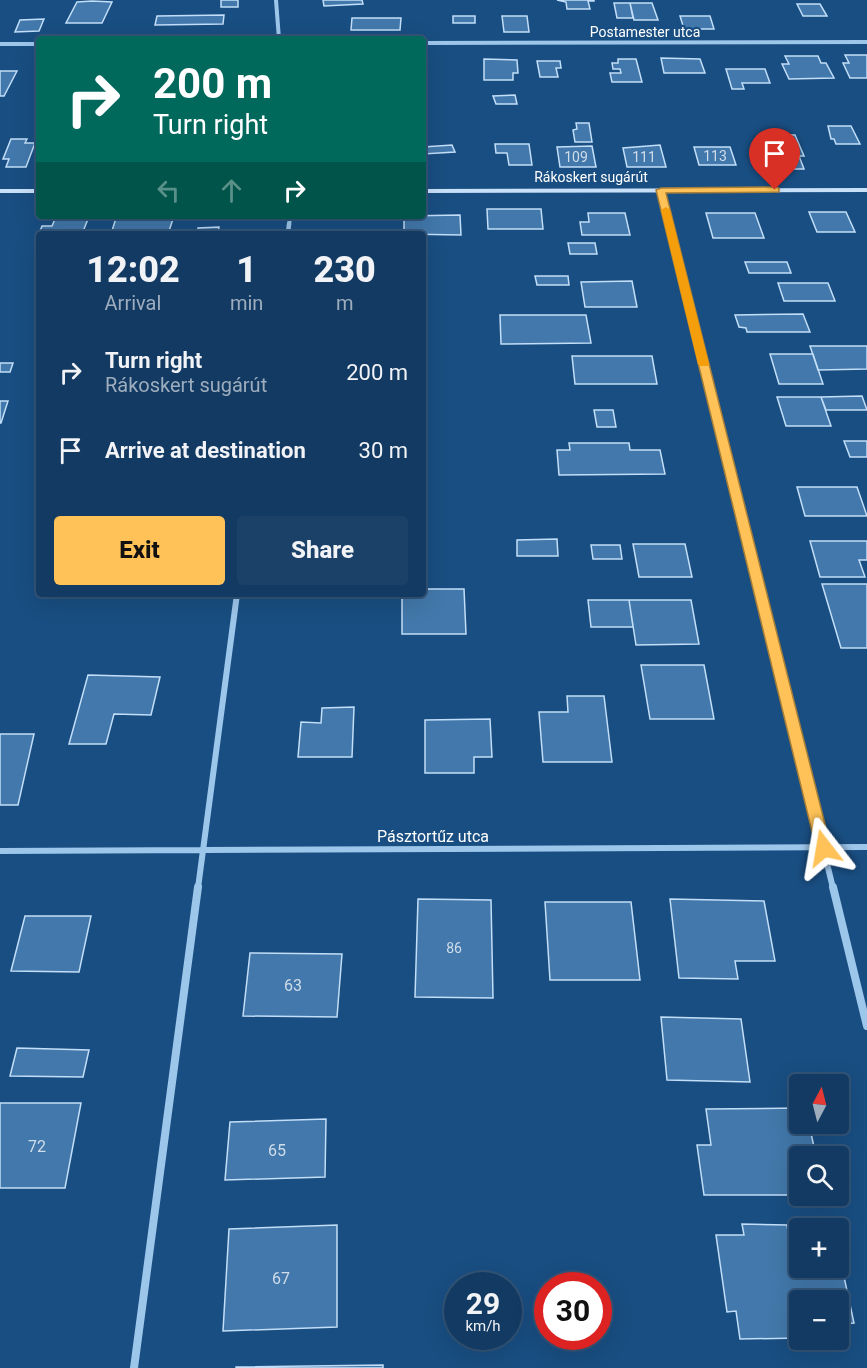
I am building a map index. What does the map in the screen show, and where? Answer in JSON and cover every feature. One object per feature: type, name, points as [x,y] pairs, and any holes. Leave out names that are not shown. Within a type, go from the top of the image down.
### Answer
[{"type":"street","points":[[276,0],[279,36]]},
{"type":"street","name":"Postamester utca","points":[[426,43],[867,42]]},
{"type":"street","points":[[0,44],[36,44]]},
{"type":"street","name":"Rákoskert sugárút","points":[[426,190],[867,190]]},
{"type":"street","points":[[661,190],[867,1026]]},
{"type":"street","points":[[0,191],[36,191]]},
{"type":"street","points":[[134,1368],[237,597]]},
{"type":"street","name":"Pásztortűz utca","points":[[0,851],[867,847]]},
{"type":"building","points":[[221,0],[238,0],[238,7],[221,7]]},
{"type":"building","points":[[323,0],[362,0],[363,4],[324,6]]},
{"type":"building","points":[[557,0],[594,1],[588,1],[590,9],[567,9],[566,2]]},
{"type":"building","points":[[77,2],[112,2],[102,23],[66,23]]},
{"type":"building","points":[[614,3],[630,3],[633,18],[617,18]]},
{"type":"building","points":[[630,3],[652,3],[658,20],[634,20]]},
{"type":"building","points":[[797,4],[820,4],[827,16],[803,16]]},
{"type":"building","points":[[224,15],[223,24],[155,25],[157,16]]},
{"type":"building","points":[[453,16],[475,16],[475,23],[453,23]]},
{"type":"building","points":[[502,16],[527,16],[529,32],[504,32]]},
{"type":"building","points":[[680,16],[710,16],[714,29],[684,29]]},
{"type":"building","points":[[352,18],[401,18],[400,30],[351,30]]},
{"type":"building","points":[[44,19],[39,31],[15,32],[20,20]]},
{"type":"building","points":[[845,55],[867,55],[867,78],[850,78],[843,63],[849,63]]},
{"type":"building","points":[[785,56],[818,56],[821,63],[826,63],[834,78],[789,79],[782,64],[789,64]]},
{"type":"building","points":[[661,58],[700,59],[705,73],[664,73]]},
{"type":"building","points":[[484,59],[517,60],[518,73],[513,73],[513,80],[484,80]]},
{"type":"building","points":[[618,59],[636,59],[642,82],[612,82],[610,73],[621,73],[620,69],[613,69],[612,63],[618,63]]},
{"type":"building","points":[[537,61],[560,61],[561,68],[556,68],[558,77],[540,77]]},
{"type":"building","points":[[726,69],[765,69],[770,83],[742,83],[744,89],[732,89]]},
{"type":"building","points":[[0,71],[17,71],[4,96],[0,96]]},
{"type":"building","points":[[515,95],[517,104],[496,104],[493,96]]},
{"type":"building","points":[[576,123],[589,123],[592,142],[575,142],[573,130],[577,129]]},
{"type":"building","points":[[828,126],[851,126],[860,144],[836,144],[834,139],[831,139]]},
{"type":"building","points":[[777,135],[795,135],[804,156],[799,156],[804,169],[760,169],[752,148],[775,148],[778,156],[785,155]]},
{"type":"building","points":[[11,139],[27,139],[25,143],[35,143],[26,167],[6,167],[9,159],[3,159]]},
{"type":"building","points":[[495,144],[529,144],[532,165],[509,165],[507,153],[496,153]]},
{"type":"building","points":[[452,145],[455,152],[426,154],[426,147]]},
{"type":"building","points":[[660,145],[666,167],[627,167],[623,148]]},
{"type":"building","points":[[592,146],[596,167],[560,167],[557,147]]},
{"type":"building","points":[[694,147],[730,147],[736,165],[699,165]]},
{"type":"building","points":[[487,209],[541,209],[543,229],[488,229]]},
{"type":"building","points":[[809,212],[846,212],[855,232],[817,232]]},
{"type":"building","points":[[588,213],[625,213],[630,235],[582,235],[580,222],[589,222]]},
{"type":"building","points":[[706,213],[755,213],[764,238],[713,238]]},
{"type":"building","points":[[460,215],[461,235],[426,234],[426,231],[404,231],[404,219],[426,219],[426,216]]},
{"type":"building","points":[[55,219],[88,219],[83,231],[40,231],[42,226],[52,226]]},
{"type":"building","points":[[116,219],[173,219],[169,231],[112,231]]},
{"type":"building","points":[[219,227],[218,231],[198,231],[198,228]]},
{"type":"building","points":[[568,243],[595,243],[597,254],[570,254]]},
{"type":"building","points":[[745,262],[787,262],[791,273],[749,273]]},
{"type":"building","points":[[535,276],[568,276],[569,285],[537,285]]},
{"type":"building","points":[[632,281],[637,307],[585,307],[581,282]]},
{"type":"building","points":[[778,283],[828,283],[835,301],[784,301]]},
{"type":"building","points":[[803,314],[810,332],[747,332],[746,328],[739,327],[735,315]]},
{"type":"building","points":[[500,315],[586,315],[591,343],[501,344]]},
{"type":"building","points":[[810,346],[867,346],[867,369],[818,370]]},
{"type":"building","points":[[770,354],[813,354],[823,384],[779,384]]},
{"type":"building","points":[[572,356],[652,356],[657,384],[575,384]]},
{"type":"building","points":[[0,363],[13,363],[10,372],[0,372]]},
{"type":"building","points":[[862,396],[867,410],[826,410],[821,397]]},
{"type":"building","points":[[777,397],[821,397],[831,426],[786,426]]},
{"type":"building","points":[[0,401],[8,401],[1,423],[0,423]]},
{"type":"building","points":[[594,410],[613,410],[616,427],[597,427]]},
{"type":"building","points":[[844,441],[867,441],[867,457],[850,457]]},
{"type":"building","points":[[569,443],[629,443],[630,450],[660,450],[665,474],[559,475],[557,450],[570,450]]},
{"type":"building","points":[[797,487],[857,487],[867,516],[805,516]]},
{"type":"building","points":[[557,539],[558,556],[517,556],[517,540]]},
{"type":"building","points":[[810,541],[867,541],[867,560],[859,560],[865,577],[820,577]]},
{"type":"building","points":[[633,544],[685,544],[692,577],[639,577]]},
{"type":"building","points":[[591,545],[620,545],[622,559],[593,559]]},
{"type":"building","points":[[822,584],[867,584],[867,648],[841,648]]},
{"type":"building","points":[[426,589],[464,589],[466,634],[402,634],[402,597],[426,597]]},
{"type":"building","points":[[588,600],[629,600],[633,627],[591,627]]},
{"type":"building","points":[[629,600],[691,600],[699,644],[636,645]]},
{"type":"building","points":[[641,665],[704,665],[714,719],[650,719]]},
{"type":"building","points":[[88,675],[160,677],[151,715],[114,714],[106,744],[69,744]]},
{"type":"building","points":[[567,696],[604,696],[612,762],[543,762],[539,712],[568,712]]},
{"type":"building","points":[[354,707],[352,757],[298,757],[301,722],[321,723],[322,708]]},
{"type":"building","points":[[490,719],[492,757],[474,757],[474,773],[425,773],[425,720]]},
{"type":"building","points":[[0,734],[34,734],[18,805],[0,805]]},
{"type":"building","points":[[418,899],[491,900],[493,998],[415,997]]},
{"type":"building","points":[[670,899],[764,901],[775,961],[735,961],[738,979],[679,978]]},
{"type":"building","points":[[545,902],[631,902],[640,980],[550,980]]},
{"type":"building","points":[[25,916],[91,916],[79,972],[11,971]]},
{"type":"building","points":[[250,953],[342,954],[337,1017],[243,1016]]},
{"type":"building","points":[[661,1017],[741,1019],[750,1082],[667,1080]]},
{"type":"building","points":[[17,1048],[89,1050],[83,1077],[10,1076]]},
{"type":"building","points":[[0,1103],[81,1103],[65,1188],[0,1188]]},
{"type":"building","points":[[789,1108],[789,1134],[811,1134],[814,1146],[789,1146],[789,1195],[704,1195],[697,1145],[711,1145],[706,1109]]},
{"type":"building","points":[[326,1119],[325,1177],[225,1180],[230,1122]]},
{"type":"building","points":[[742,1224],[787,1225],[789,1278],[844,1278],[847,1290],[789,1290],[789,1338],[740,1339],[736,1311],[727,1312],[716,1235],[744,1235]]},
{"type":"building","points":[[337,1225],[337,1327],[223,1331],[229,1229]]},
{"type":"building","points":[[849,1300],[854,1323],[849,1323]]},
{"type":"building","points":[[383,1365],[383,1368],[236,1368],[236,1367]]},
{"type":"slow traffic","points":[[666,210],[704,364]]},
{"type":"route","points":[[775,190],[661,190],[824,848]]}]
